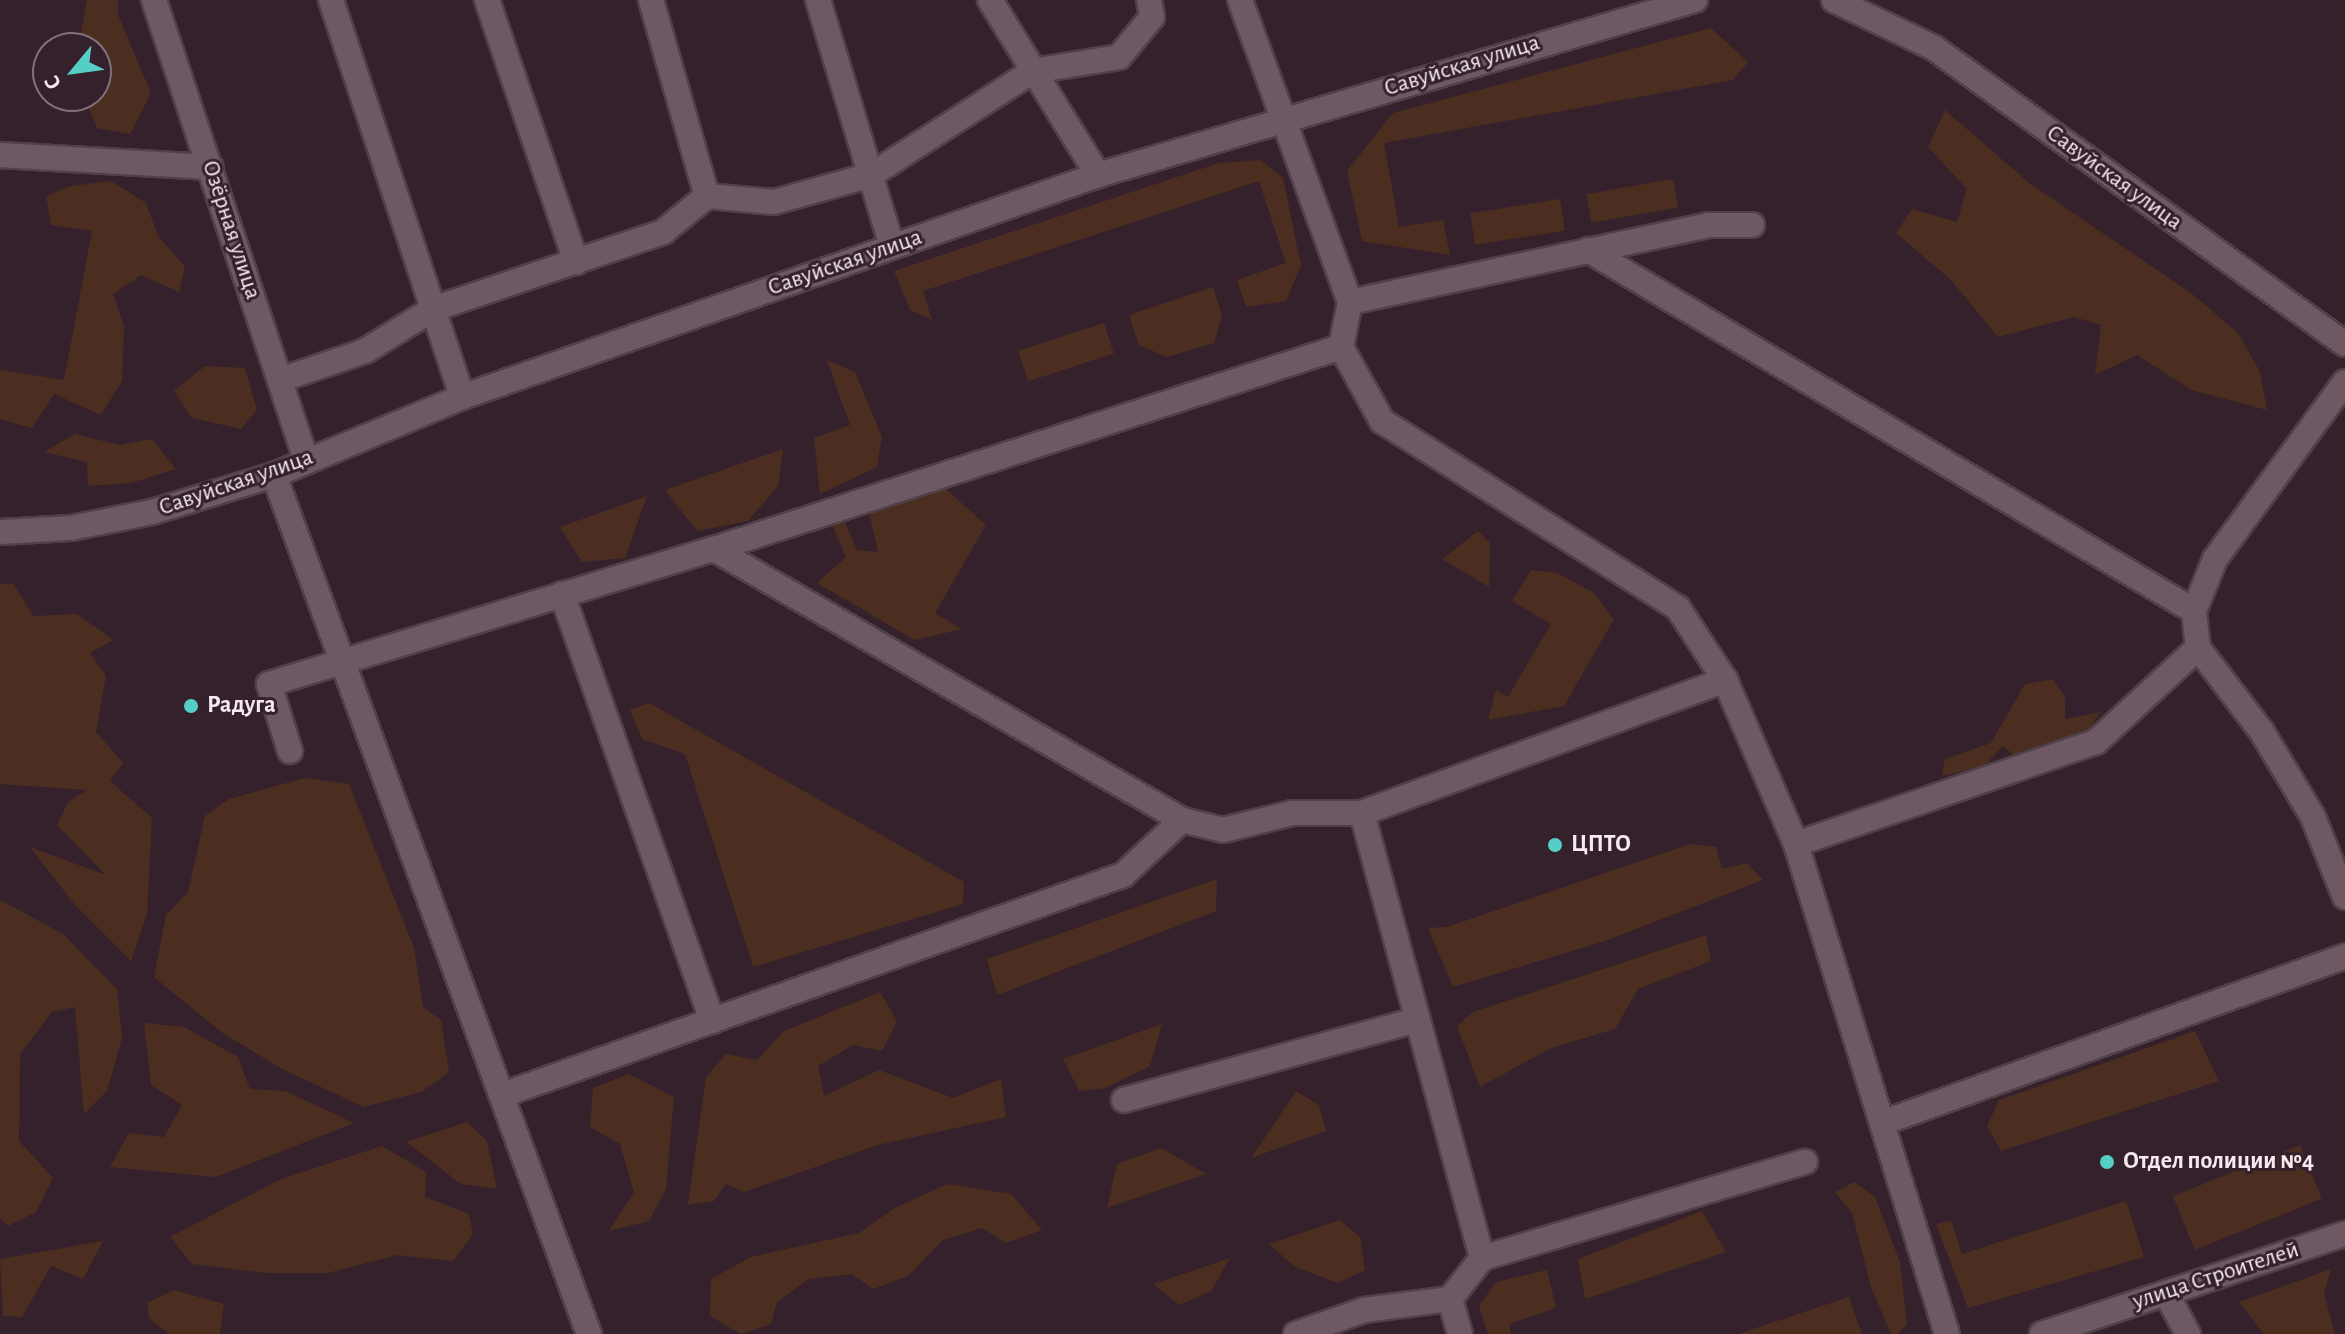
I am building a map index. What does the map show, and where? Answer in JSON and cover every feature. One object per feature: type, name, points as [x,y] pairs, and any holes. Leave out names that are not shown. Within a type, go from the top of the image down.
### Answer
[{"type":"street","name":"Озёрная улица","points":[[154,0],[306,460]]},
{"type":"street","points":[[331,0],[462,397]]},
{"type":"street","points":[[487,0],[576,262]]},
{"type":"street","points":[[651,0],[707,196]]},
{"type":"street","points":[[818,0],[892,246]]},
{"type":"street","points":[[990,0],[1098,175]]},
{"type":"street","points":[[280,380],[365,351],[433,309],[663,232],[707,196],[774,202],[871,175],[1033,71],[1119,57],[1152,17],[1149,0]]},
{"type":"street","points":[[1240,0],[1281,120],[1350,302],[1341,347],[1382,421],[1678,608],[1725,680],[1796,844],[1947,1334]]},
{"type":"street","name":"Савуйская улица","points":[[0,532],[71,528],[152,512],[274,475],[462,397],[1098,175],[1695,0]]},
{"type":"street","name":"Савуйская улица","points":[[1834,0],[1934,48],[2345,344]]},
{"type":"street","points":[[0,155],[211,167]]},
{"type":"street","points":[[1350,302],[1708,225],[1752,225]]},
{"type":"street","points":[[1588,250],[2194,611]]},
{"type":"street","points":[[290,751],[269,684],[342,659],[714,549],[1341,347]]},
{"type":"street","points":[[2345,382],[2215,559],[2194,611],[2198,648],[2262,732],[2305,805],[2345,897]]},
{"type":"street","points":[[274,475],[589,1334]]},
{"type":"street","points":[[714,549],[1182,820],[1223,830],[1292,813],[1362,813],[1725,680]]},
{"type":"street","points":[[562,594],[712,1021]]},
{"type":"street","points":[[1796,844],[2096,742],[2198,648]]},
{"type":"street","points":[[1362,813],[1482,1258]]},
{"type":"street","points":[[502,1095],[1123,875],[1182,820]]},
{"type":"street","points":[[1882,1123],[2345,956]]},
{"type":"street","points":[[1124,1100],[1416,1020]]},
{"type":"street","points":[[1296,1334],[1364,1310],[1450,1299],[1482,1258],[1805,1162]]},
{"type":"street","name":"улица Строителей","points":[[2042,1334],[2345,1234]]},
{"type":"street","points":[[2166,1293],[2188,1334]]},
{"type":"street","points":[[1450,1299],[1460,1334]]},
{"type":"shaded area","points":[[87,0],[118,0],[118,15],[151,93],[130,134],[97,128],[90,112],[112,112],[112,32],[81,32]]},
{"type":"shaded area","points":[[1711,28],[1748,62],[1733,80],[1384,143],[1399,227],[1443,220],[1450,255],[1362,241],[1347,171],[1393,113]]},
{"type":"shaded area","points":[[1945,110],[2029,183],[2191,293],[2238,333],[2260,372],[2267,410],[2192,390],[2137,355],[2095,375],[2101,325],[2074,317],[1998,337],[1951,280],[1896,233],[1912,209],[1957,222],[1967,189],[1928,147]]},
{"type":"shaded area","points":[[1261,160],[1283,178],[1301,265],[1286,301],[1246,307],[1237,280],[1286,263],[1259,181],[923,291],[932,320],[910,310],[894,271],[1219,163]]},
{"type":"shaded area","points":[[1673,179],[1678,208],[1591,223],[1586,194]]},
{"type":"shaded area","points":[[111,181],[146,203],[158,236],[185,267],[179,292],[141,275],[113,294],[124,326],[122,381],[101,415],[54,394],[32,428],[0,419],[0,370],[64,380],[92,231],[51,225],[46,196],[71,186]]},
{"type":"shaded area","points":[[1560,199],[1565,231],[1475,245],[1470,213]]},
{"type":"shaded area","points":[[1213,287],[1222,315],[1214,343],[1167,357],[1139,345],[1129,315]]},
{"type":"shaded area","points":[[1104,323],[1114,353],[1028,381],[1018,351]]},
{"type":"shaded area","points":[[827,360],[855,372],[882,437],[877,467],[820,494],[814,438],[850,425]]},
{"type":"shaded area","points":[[205,366],[245,368],[257,410],[241,429],[192,418],[174,391]]},
{"type":"shaded area","points":[[75,434],[120,445],[152,439],[176,469],[131,483],[88,486],[87,462],[44,452]]},
{"type":"shaded area","points":[[783,449],[778,486],[748,521],[697,531],[665,490]]},
{"type":"shaded area","points":[[946,489],[986,525],[935,613],[962,629],[915,640],[817,583],[846,557],[832,525],[844,520],[857,550],[878,552],[869,512]]},
{"type":"shaded area","points":[[647,496],[625,558],[582,562],[560,527]]},
{"type":"shaded area","points":[[1478,531],[1490,543],[1489,587],[1442,559]]},
{"type":"shaded area","points":[[1531,570],[1557,573],[1594,593],[1614,619],[1564,706],[1488,720],[1496,690],[1508,697],[1551,624],[1512,601]]},
{"type":"shaded area","points":[[0,584],[14,584],[33,616],[77,614],[113,640],[90,653],[106,676],[96,732],[123,763],[110,781],[152,818],[147,915],[131,961],[75,905],[30,847],[106,875],[57,825],[68,802],[87,790],[0,784]]},
{"type":"shaded area","points":[[2053,679],[2065,697],[2065,719],[2100,712],[2090,729],[2014,755],[2003,746],[1984,766],[1942,776],[1945,759],[1991,743],[2025,684]]},
{"type":"shaded area","points":[[649,703],[964,882],[963,904],[753,967],[685,754],[642,739],[630,710]]},
{"type":"shaded area","points":[[305,778],[349,784],[414,948],[423,1007],[441,1020],[449,1072],[421,1092],[364,1107],[284,1070],[221,1032],[154,977],[166,915],[188,892],[205,816],[229,799]]},
{"type":"shaded area","points":[[1690,844],[1716,847],[1722,869],[1747,863],[1763,880],[1605,941],[1453,987],[1428,928],[1447,927]]},
{"type":"shaded area","points":[[1217,879],[1216,911],[997,995],[987,959]]},
{"type":"shaded area","points":[[0,900],[63,934],[117,989],[122,1038],[107,1091],[84,1114],[75,1007],[52,1012],[20,1054],[19,1141],[53,1178],[36,1212],[8,1226],[0,1218]]},
{"type":"shaded area","points":[[1706,935],[1711,961],[1638,989],[1615,1029],[1551,1048],[1480,1087],[1457,1026],[1473,1012]]},
{"type":"shaded area","points":[[880,992],[897,1021],[882,1051],[853,1045],[818,1066],[824,1096],[879,1070],[953,1098],[1001,1079],[1006,1117],[878,1145],[744,1192],[726,1184],[714,1201],[688,1205],[706,1077],[726,1054],[757,1060],[784,1031]]},
{"type":"shaded area","points":[[144,1023],[184,1027],[238,1057],[250,1089],[285,1091],[354,1123],[216,1177],[110,1167],[129,1133],[164,1137],[182,1105],[151,1085]]},
{"type":"shaded area","points":[[1162,1024],[1150,1066],[1105,1088],[1079,1091],[1063,1059]]},
{"type":"shaded area","points":[[2195,1031],[2219,1081],[2001,1151],[1987,1126],[1999,1100]]},
{"type":"shaded area","points":[[629,1074],[674,1097],[666,1189],[649,1221],[609,1231],[634,1192],[620,1144],[590,1127],[593,1088]]},
{"type":"shaded area","points":[[1296,1091],[1319,1105],[1326,1131],[1251,1158]]},
{"type":"shaded area","points":[[467,1122],[487,1141],[497,1189],[461,1184],[406,1142]]},
{"type":"shaded area","points":[[2300,1145],[2322,1199],[2195,1250],[2173,1196]]},
{"type":"shaded area","points":[[382,1146],[426,1172],[425,1197],[469,1214],[473,1234],[453,1261],[397,1255],[328,1273],[266,1273],[192,1264],[170,1237],[281,1179]]},
{"type":"shaded area","points":[[1161,1148],[1206,1174],[1107,1208],[1117,1164]]},
{"type":"shaded area","points":[[1854,1182],[1875,1197],[1900,1262],[1907,1324],[1898,1334],[1891,1334],[1871,1287],[1852,1213],[1835,1192]]},
{"type":"shaded area","points":[[947,1184],[1011,1194],[1042,1230],[1006,1243],[982,1228],[943,1240],[908,1276],[873,1289],[852,1274],[809,1279],[777,1302],[771,1324],[741,1334],[710,1316],[711,1279],[751,1257],[859,1233],[895,1208]]},
{"type":"shaded area","points":[[2126,1201],[2144,1257],[1968,1308],[1936,1224],[1951,1221],[1962,1254]]},
{"type":"shaded area","points":[[1702,1211],[1726,1252],[1585,1299],[1578,1259]]},
{"type":"shaded area","points":[[1340,1220],[1360,1237],[1365,1270],[1338,1283],[1295,1267],[1269,1244]]},
{"type":"shaded area","points":[[103,1241],[83,1279],[51,1266],[22,1317],[3,1316],[0,1259]]},
{"type":"shaded area","points":[[1230,1258],[1211,1291],[1179,1305],[1153,1284]]},
{"type":"shaded area","points":[[2331,1269],[2324,1294],[2335,1334],[2264,1334],[2239,1302]]},
{"type":"shaded area","points":[[1547,1270],[1556,1308],[1509,1324],[1511,1334],[1488,1334],[1479,1306],[1496,1282]]},
{"type":"shaded area","points":[[174,1290],[224,1304],[220,1334],[169,1334],[149,1318],[147,1303]]},
{"type":"shaded area","points":[[1849,1297],[1862,1334],[1738,1334]]},
{"type":"place","name":"Радуга","points":[[191,706]]},
{"type":"place","name":"ЦПТО","points":[[1555,845]]},
{"type":"place","name":"Отдел полиции №4","points":[[2107,1162]]}]
